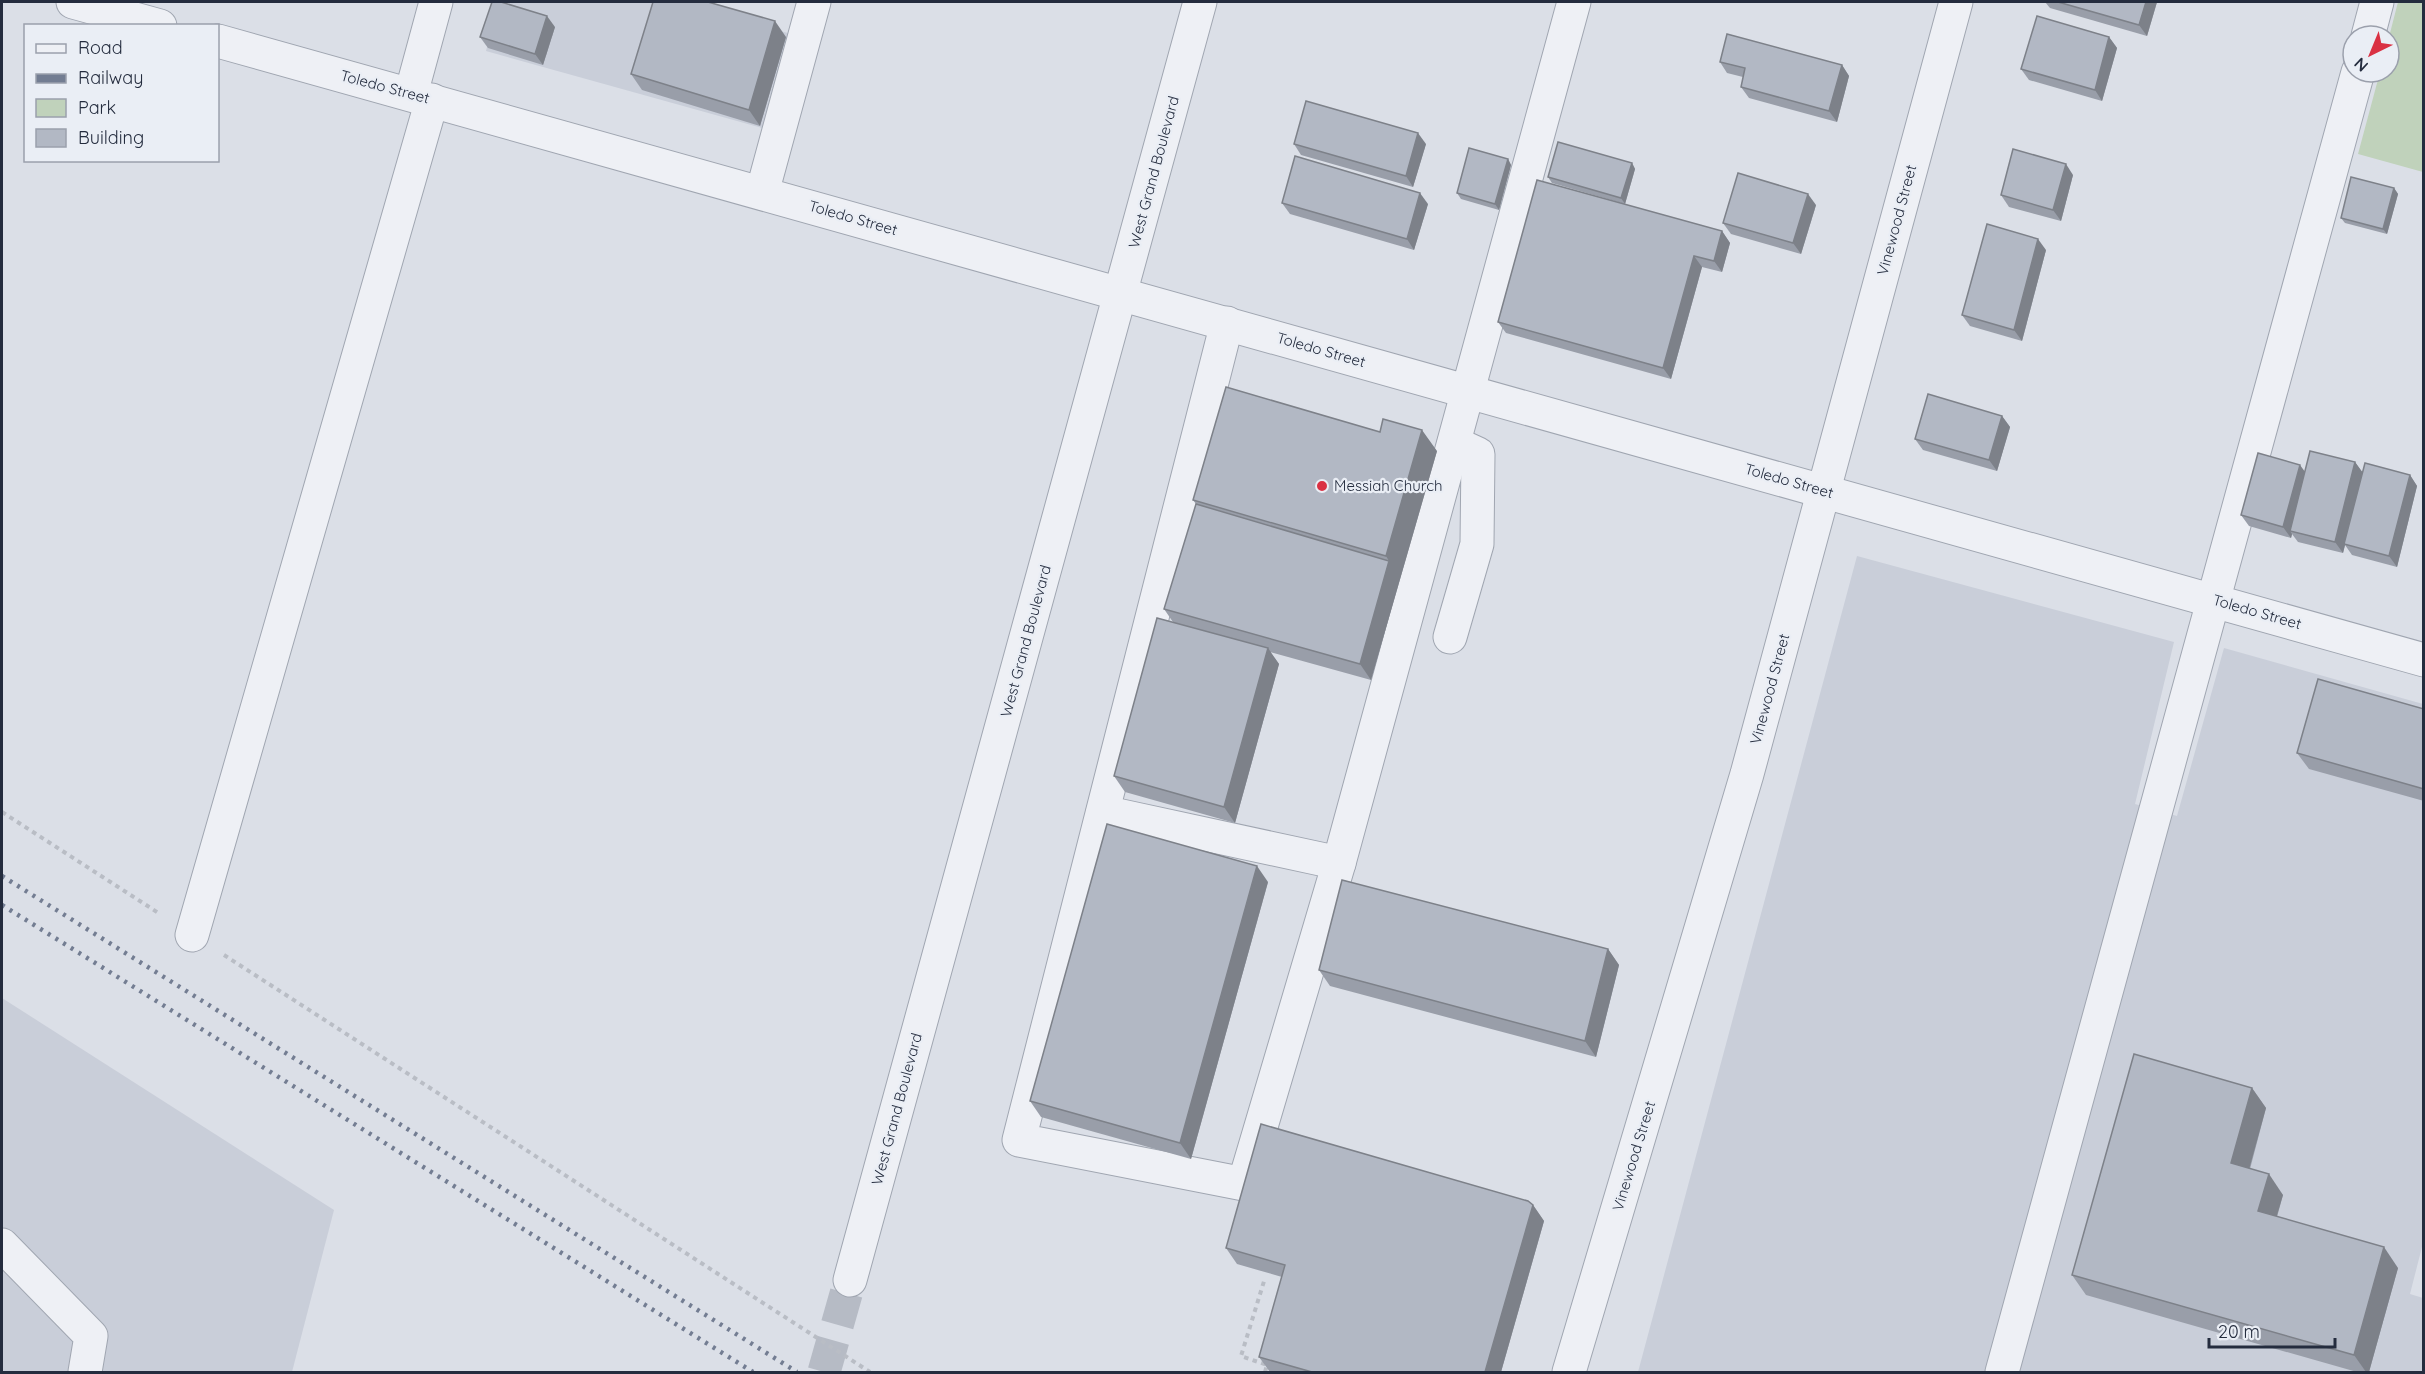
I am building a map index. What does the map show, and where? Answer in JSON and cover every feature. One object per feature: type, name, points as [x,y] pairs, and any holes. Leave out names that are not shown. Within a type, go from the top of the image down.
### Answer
[{"type":"street","points":[[73,2],[153,24]]},
{"type":"street","points":[[192,935],[421,97],[436,2]]},
{"type":"street","points":[[762,193],[814,2]]},
{"type":"street","name":"West Grand Boulevard","points":[[850,1280],[1200,2]]},
{"type":"street","points":[[1227,323],[1019,1140],[1244,1184],[1339,863],[1574,2]]},
{"type":"street","name":"Vinewood Street","points":[[1569,1372],[1747,774],[1956,2]]},
{"type":"street","points":[[2371,24],[2377,2]]},
{"type":"street","name":"Toledo Street","points":[[219,41],[2424,660]]},
{"type":"street","points":[[2002,1372],[2355,84]]},
{"type":"street","points":[[1450,637],[1477,544],[1478,454],[1454,443]]},
{"type":"street","points":[[1102,812],[1339,863]]},
{"type":"street","points":[[2,1245],[91,1336],[85,1372]]},
{"type":"path","points":[[2,812],[870,1372]]},
{"type":"path","points":[[1265,1278],[1241,1356],[1268,1365],[1265,1372]]},
{"type":"shaded area","points":[[499,2],[675,2],[795,35],[769,130],[486,51]]},
{"type":"shaded area","points":[[1857,556],[2174,642],[2135,804],[2177,816],[2224,648],[2423,704],[2424,1239],[2410,1294],[2423,1298],[2423,1372],[1638,1372]]},
{"type":"shaded area","points":[[2,998],[334,1210],[292,1372],[2,1372]]},
{"type":"green space","points":[[2398,2],[2423,2],[2423,172],[2358,154],[2377,84],[2401,84],[2401,24],[2392,24]]},
{"type":"building","points":[[492,2],[501,2],[547,16],[535,54],[480,37]]},
{"type":"building","points":[[653,2],[708,2],[775,21],[749,110],[631,74]]},
{"type":"building","points":[[2058,2],[2146,2],[2139,25]]},
{"type":"building","points":[[2037,16],[2109,37],[2095,90],[2021,69]]},
{"type":"building","points":[[1727,34],[1842,65],[1829,111],[1741,87],[1745,68],[1720,62]]},
{"type":"building","points":[[1306,101],[1418,133],[1406,176],[1294,144]]},
{"type":"building","points":[[1558,142],[1632,163],[1621,198],[1548,177]]},
{"type":"building","points":[[1469,148],[1508,159],[1495,204],[1457,193]]},
{"type":"building","points":[[2013,149],[2066,164],[2053,210],[2001,195]]},
{"type":"building","points":[[1295,156],[1420,193],[1407,239],[1282,203]]},
{"type":"building","points":[[1738,173],[1808,194],[1793,243],[1723,223]]},
{"type":"building","points":[[2351,177],[2394,188],[2383,229],[2341,218]]},
{"type":"building","points":[[1537,180],[1722,231],[1714,261],[1694,256],[1663,368],[1498,322]]},
{"type":"building","points":[[1987,224],[2038,239],[2014,330],[1962,315]]},
{"type":"building","name":"Messiah Church","points":[[1226,387],[1380,432],[1383,419],[1422,430],[1386,556],[1193,500]]},
{"type":"building","points":[[1928,394],[2002,416],[1989,460],[1915,439]]},
{"type":"building","points":[[2310,451],[2355,462],[2335,542],[2290,531]]},
{"type":"building","points":[[2258,453],[2300,465],[2283,527],[2241,515]]},
{"type":"building","points":[[2365,463],[2410,475],[2389,556],[2344,544]]},
{"type":"building","points":[[1196,504],[1389,561],[1360,664],[1164,609]]},
{"type":"building","points":[[1157,618],[1268,648],[1224,807],[1114,776]]},
{"type":"building","points":[[2318,679],[2424,709],[2424,789],[2297,753]]},
{"type":"building","points":[[1107,824],[1257,866],[1180,1143],[1030,1101]]},
{"type":"building","points":[[1342,880],[1608,949],[1585,1041],[1319,970]]},
{"type":"building","points":[[2134,1054],[2252,1088],[2231,1163],[2269,1174],[2258,1211],[2384,1247],[2354,1355],[2072,1275]]},
{"type":"building","points":[[1261,1124],[1528,1201],[1533,1205],[1485,1372],[1312,1372],[1259,1357],[1285,1265],[1226,1248]]},
{"type":"tunnel","points":[[824,1372],[850,1280]]},
{"type":"railway","points":[[2,876],[797,1372]]},
{"type":"railway","points":[[2,905],[753,1372]]},
{"type":"place","name":"Messiah Church","points":[[1322,486]]}]
